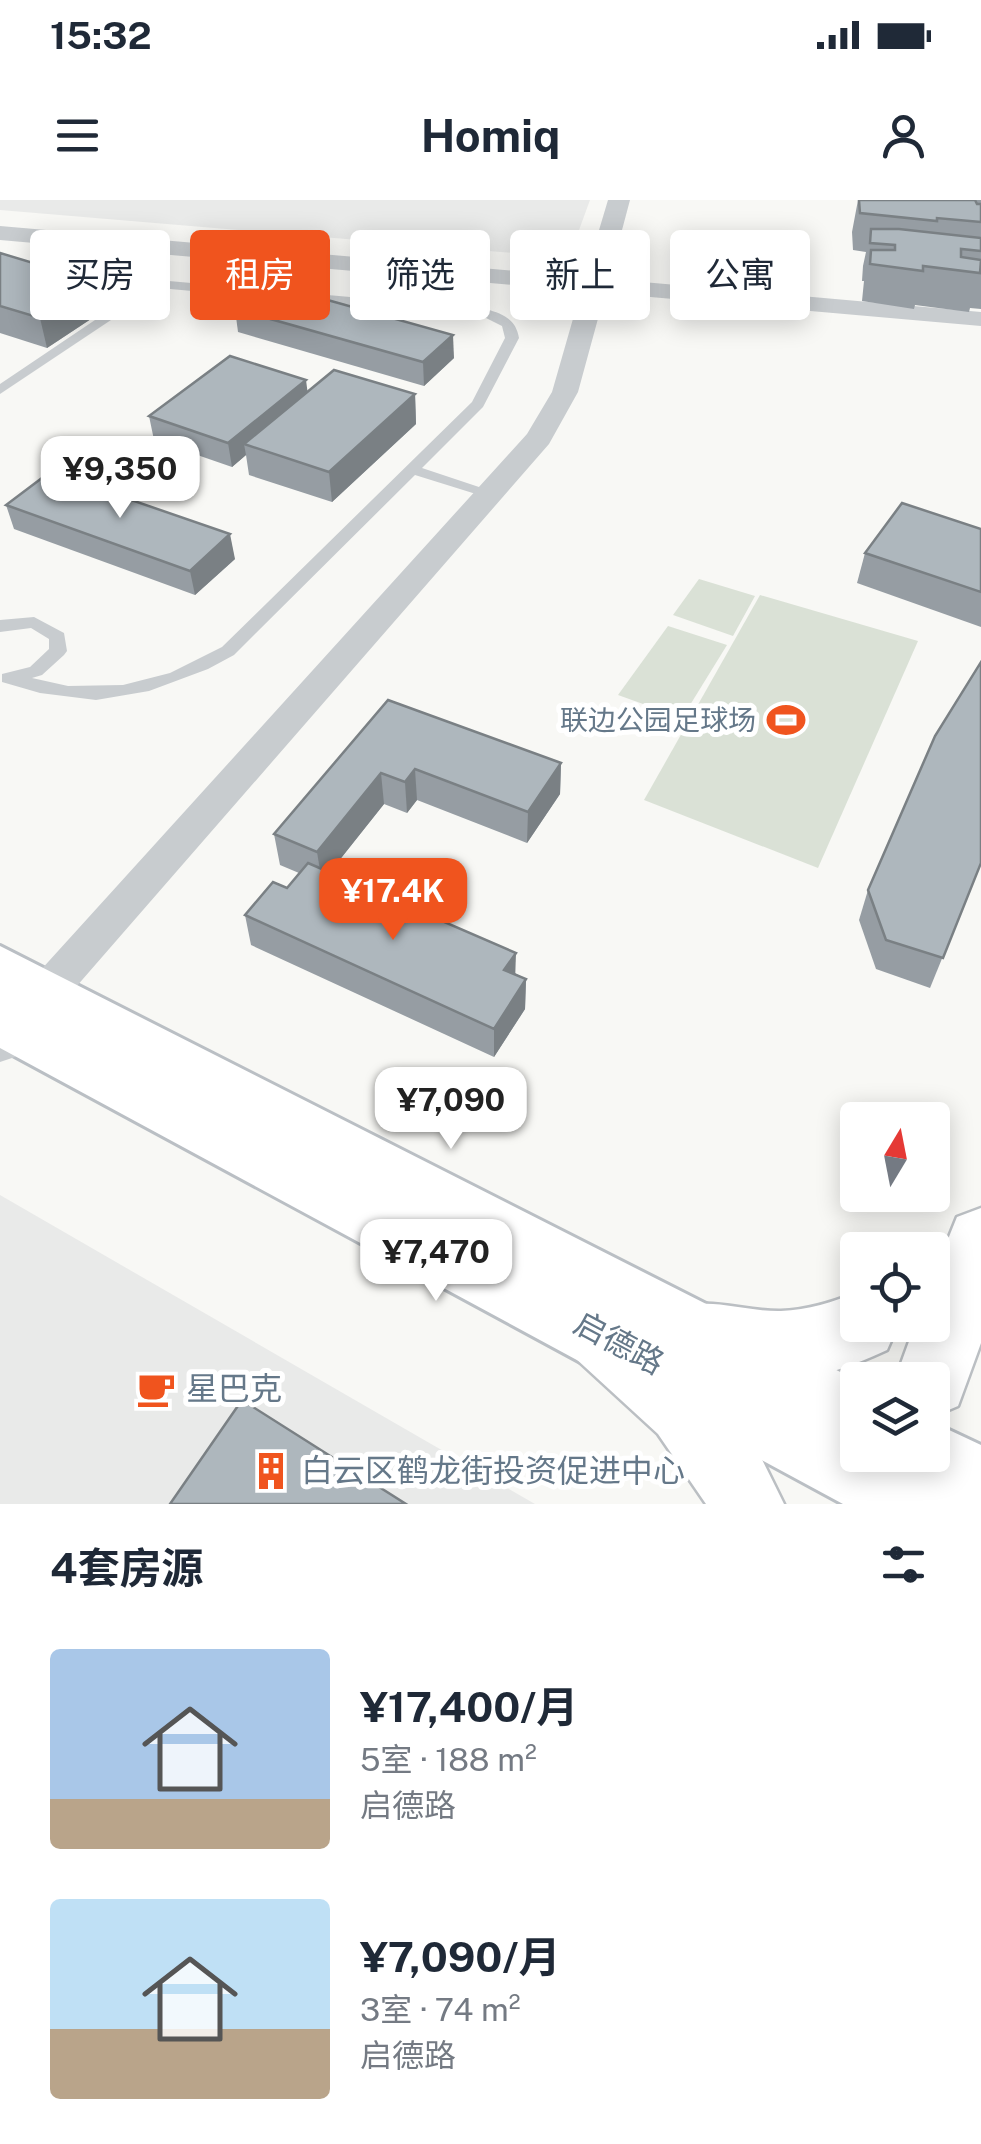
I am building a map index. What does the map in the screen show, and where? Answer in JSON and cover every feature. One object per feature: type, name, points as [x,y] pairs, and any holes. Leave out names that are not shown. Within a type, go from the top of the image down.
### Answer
[{"type":"main road","points":[[950,1264],[981,1241]]},
{"type":"main road","points":[[938,1362],[981,1241]]},
{"type":"main road","points":[[598,1332],[674,1394],[712,1437],[746,1504]]},
{"type":"main road","points":[[698,1335],[764,1349],[802,1348],[840,1333]]},
{"type":"street","points":[[611,230],[619,200]]},
{"type":"street","points":[[0,233],[510,277]]},
{"type":"street","points":[[650,289],[981,319]]},
{"type":"street","points":[[12,1010],[492,494],[539,438],[566,392],[587,320]]},
{"type":"street","name":"启德路","points":[[12,1010],[598,1332],[905,1482],[981,1484]]},
{"type":"street","name":"启德路","points":[[12,1010],[698,1335],[840,1410]]},
{"type":"lane","points":[[0,270],[30,273]]},
{"type":"lane","points":[[6,678],[44,690],[133,692],[193,672],[228,651],[478,404],[512,338],[511,326],[486,313],[170,285]]},
{"type":"lane","points":[[0,390],[103,320]]},
{"type":"lane","points":[[414,470],[492,494]]},
{"type":"lane","points":[[0,626],[34,622],[58,636],[54,658],[36,671],[6,678]]},
{"type":"shaded area","points":[[0,200],[590,200],[579,230],[510,230],[510,253],[490,251],[490,230],[350,230],[350,239],[330,238],[330,230],[239,230],[0,210]]},
{"type":"shaded area","points":[[699,579],[755,596],[733,636],[673,615]]},
{"type":"shaded area","name":"联边公园足球场","points":[[760,595],[918,641],[818,868],[644,800]]},
{"type":"shaded area","points":[[668,626],[727,645],[682,718],[618,695]]},
{"type":"shaded area","points":[[0,1195],[535,1504],[0,1504]]},
{"type":"building","points":[[859,200],[975,200],[981,204],[981,222],[860,213]]},
{"type":"building","points":[[871,229],[981,238],[981,251],[961,249],[961,257],[981,260],[980,273],[870,264],[871,250],[895,250],[895,245],[870,243]]},
{"type":"building","points":[[0,253],[30,262],[30,315],[0,306]]},
{"type":"building","points":[[330,301],[350,306],[350,320],[399,320],[453,335],[423,362],[274,320],[330,320]]},
{"type":"building","points":[[230,356],[306,380],[228,443],[149,416]]},
{"type":"building","points":[[334,370],[415,394],[329,472],[244,444]]},
{"type":"building","points":[[50,472],[230,534],[190,571],[6,505]]},
{"type":"building","points":[[902,503],[981,529],[981,592],[865,553]]},
{"type":"building","points":[[981,662],[981,863],[943,958],[886,940],[868,890],[935,736]]},
{"type":"building","points":[[388,700],[561,763],[528,812],[415,769],[405,782],[381,773],[317,852],[274,834]]},
{"type":"building","points":[[308,863],[516,953],[504,970],[526,979],[494,1029],[245,915],[273,882],[287,888]]},
{"type":"building","points":[[242,1400],[406,1504],[170,1504]]},
{"type":"place","name":"联边公园足球场","points":[[786,720]]},
{"type":"place","name":"星巴克","points":[[156,1389]]},
{"type":"place","name":"白云区鹤龙街投资促进中心","points":[[271,1471]]}]
